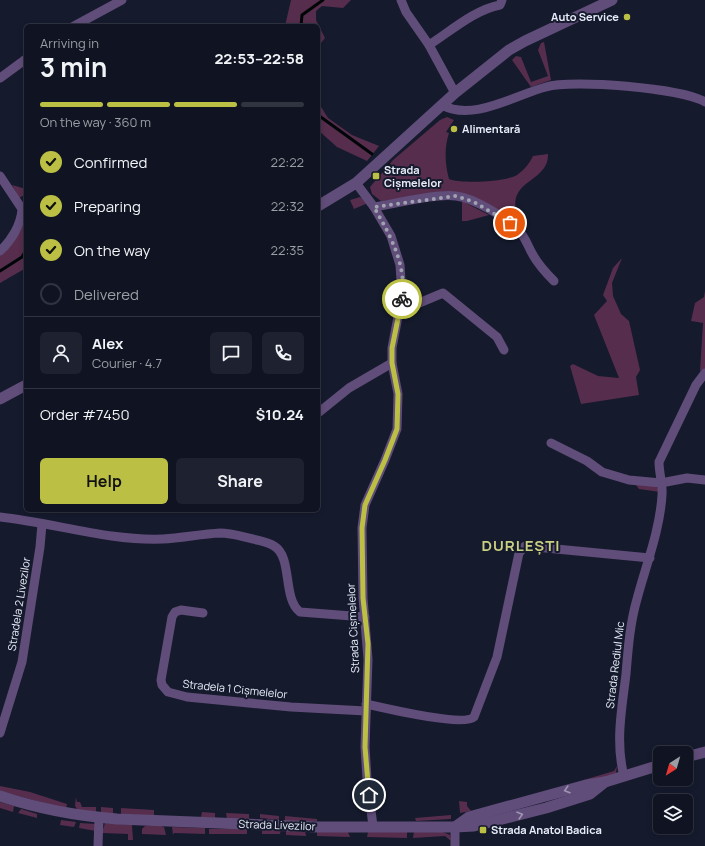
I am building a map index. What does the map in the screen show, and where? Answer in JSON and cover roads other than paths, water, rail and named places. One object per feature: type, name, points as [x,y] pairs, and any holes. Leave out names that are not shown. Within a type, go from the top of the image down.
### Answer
[{"type":"street","points":[[78,24],[122,0]]},
{"type":"street","points":[[401,0],[406,12],[429,45],[455,93]]},
{"type":"street","points":[[429,45],[472,16],[492,6],[500,5],[502,0]]},
{"type":"street","points":[[320,205],[356,183],[455,93],[510,50],[525,41],[612,0]]},
{"type":"street","points":[[0,78],[24,60]]},
{"type":"street","points":[[442,105],[457,111],[488,107],[546,87],[561,84],[625,86],[688,95],[705,102]]},
{"type":"street","points":[[0,176],[22,200],[20,217],[11,239],[0,251]]},
{"type":"street","name":"Strada Cișmelelor","points":[[356,183],[374,207],[391,236],[397,252],[402,280],[402,296],[392,348],[392,363],[398,394],[398,419],[394,439],[365,505],[362,528],[363,598],[368,644],[366,708],[367,778],[373,826]]},
{"type":"street","points":[[374,207],[440,196],[463,197],[510,223],[523,236],[532,254],[546,274],[554,281]]},
{"type":"street","points":[[400,307],[412,306],[442,293],[481,326],[497,337],[504,350]]},
{"type":"street","points":[[320,411],[349,388],[392,363]]},
{"type":"street","name":"Strada Rediul Mic","points":[[624,776],[619,748],[630,633],[637,599],[650,558],[661,503],[662,492],[659,474],[661,456],[696,385],[705,373]]},
{"type":"street","points":[[0,399],[24,386]]},
{"type":"street","points":[[551,443],[576,455],[602,472],[612,476],[637,481],[661,482],[687,478],[705,480]]},
{"type":"street","points":[[0,517],[92,534],[164,539],[220,533],[262,542],[274,546],[281,554],[292,603],[300,612],[365,617]]},
{"type":"street","name":"Stradela 2 Livezilor","points":[[0,733],[22,662],[40,547],[42,524]]},
{"type":"street","name":"Stradela 1 Cișmelelor","points":[[204,613],[181,610],[175,612],[172,617],[161,680],[162,685],[168,692],[205,700],[366,708],[447,720],[468,721],[474,718],[500,647],[519,553],[525,546],[650,558]]},
{"type":"street","points":[[693,755],[705,752]]},
{"type":"street","points":[[455,846],[455,827],[469,817],[586,784],[605,782],[653,767]]},
{"type":"street","name":"Strada Livezilor","points":[[0,796],[50,811],[99,818],[318,826],[455,827]]},
{"type":"street","points":[[98,846],[99,818]]},
{"type":"waterway","points":[[301,24],[302,15],[323,0]]},
{"type":"waterway","points":[[320,116],[372,154]]},
{"type":"waterway","points":[[0,271],[22,257],[24,254]]},
{"type":"place","name":"Auto Service","points":[[627,17]]},
{"type":"place","name":"Alimentară","points":[[454,129]]},
{"type":"place","name":"Strada Cișmelelor","points":[[376,176]]},
{"type":"place","name":"Strada Anatol Badica","points":[[483,830]]},
{"type":"district","name":"DURLEȘTI","points":[[521,546]]}]
